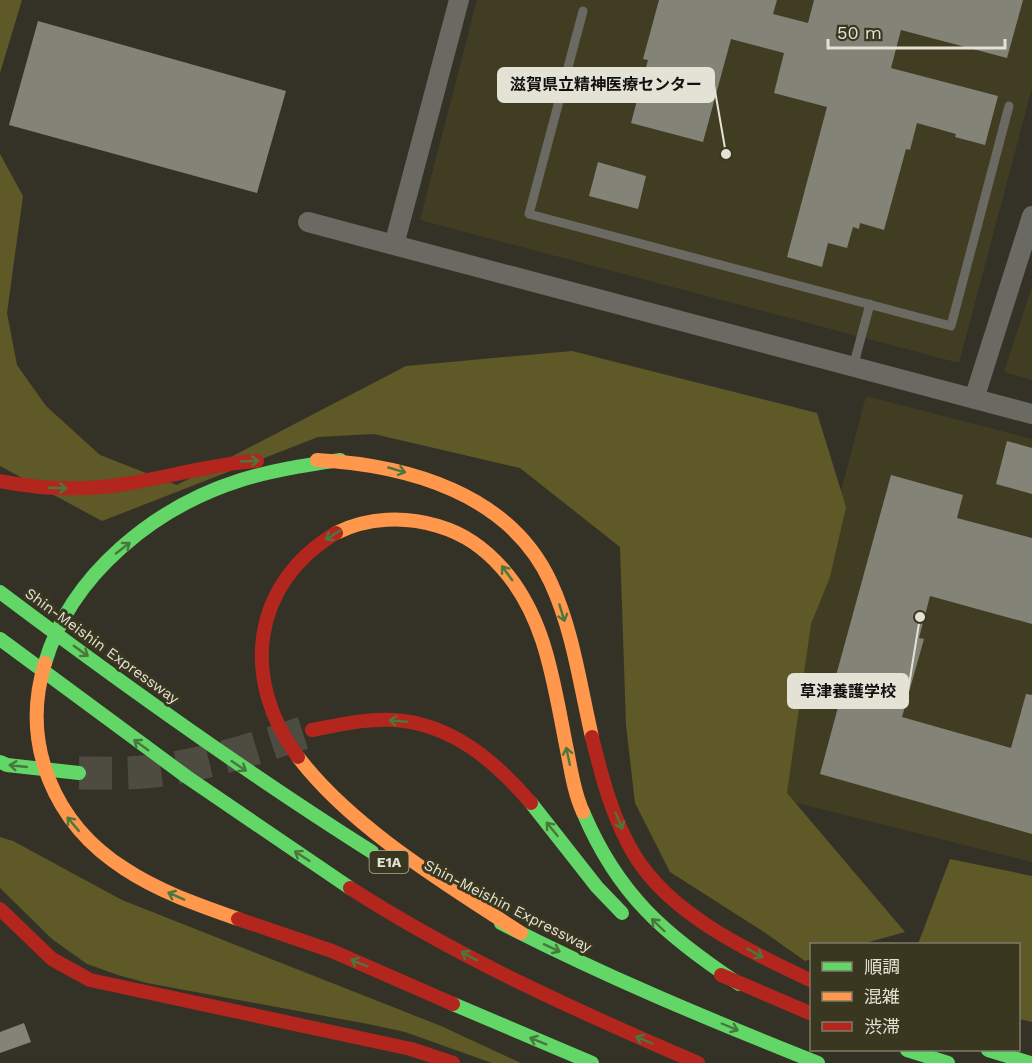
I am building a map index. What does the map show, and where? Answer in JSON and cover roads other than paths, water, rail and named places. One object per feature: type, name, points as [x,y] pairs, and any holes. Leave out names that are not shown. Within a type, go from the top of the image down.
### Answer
[{"type":"main road","points":[[0,482],[41,487],[105,487],[142,482],[237,462],[291,459],[340,460],[388,467],[433,480],[478,502],[515,531],[541,564],[560,604],[607,792],[626,839],[649,875],[682,905],[721,934],[774,964],[810,980]]},
{"type":"main road","points":[[340,460],[230,483],[188,502],[115,555],[82,589],[65,614],[49,647],[39,680],[35,715],[38,749],[49,785],[64,814],[87,842],[115,864],[143,881],[191,902],[331,951],[521,1035],[592,1063]]},
{"type":"main road","points":[[521,933],[382,838],[348,810],[319,783],[294,751],[272,714],[262,677],[261,643],[271,605],[287,574],[314,547],[342,529],[372,520],[410,520],[441,526],[472,540],[500,563],[524,596],[541,633],[552,674],[572,776],[594,839],[611,869],[633,899],[659,927],[692,953],[740,984]]},
{"type":"main road","name":"Shin-Meishin Expressway","points":[[0,592],[201,739],[298,806],[388,862],[521,933],[680,1006],[818,1063]]},
{"type":"main road","name":"E1A","points":[[0,639],[144,748],[270,835],[376,904],[486,965],[616,1028],[698,1063]]},
{"type":"main road","points":[[312,730],[358,721],[396,720],[430,726],[459,738],[487,757],[512,780],[590,880],[618,911],[633,923]]},
{"type":"main road","points":[[0,762],[7,765],[79,773]]},
{"type":"main road","points":[[0,909],[52,958],[76,974],[90,980],[391,1044],[453,1063]]},
{"type":"main road","points":[[665,946],[740,984],[810,1013]]},
{"type":"main road","points":[[910,1051],[948,1063]]},
{"type":"main road","points":[[991,1051],[1030,1063]]},
{"type":"street","points":[[394,245],[459,0]]},
{"type":"street","points":[[974,399],[1032,216]]},
{"type":"street","points":[[308,222],[1032,414]]},
{"type":"lane","points":[[583,10],[529,214],[951,326],[1009,106]]},
{"type":"lane","points":[[853,367],[870,304]]},
{"type":"tunnel","points":[[79,773],[135,773],[186,766],[229,756],[312,730]]},
{"type":"place","name":"滋賀県立精神医療センター","points":[[726,154]]},
{"type":"place","name":"草津養護学校","points":[[920,617]]}]
